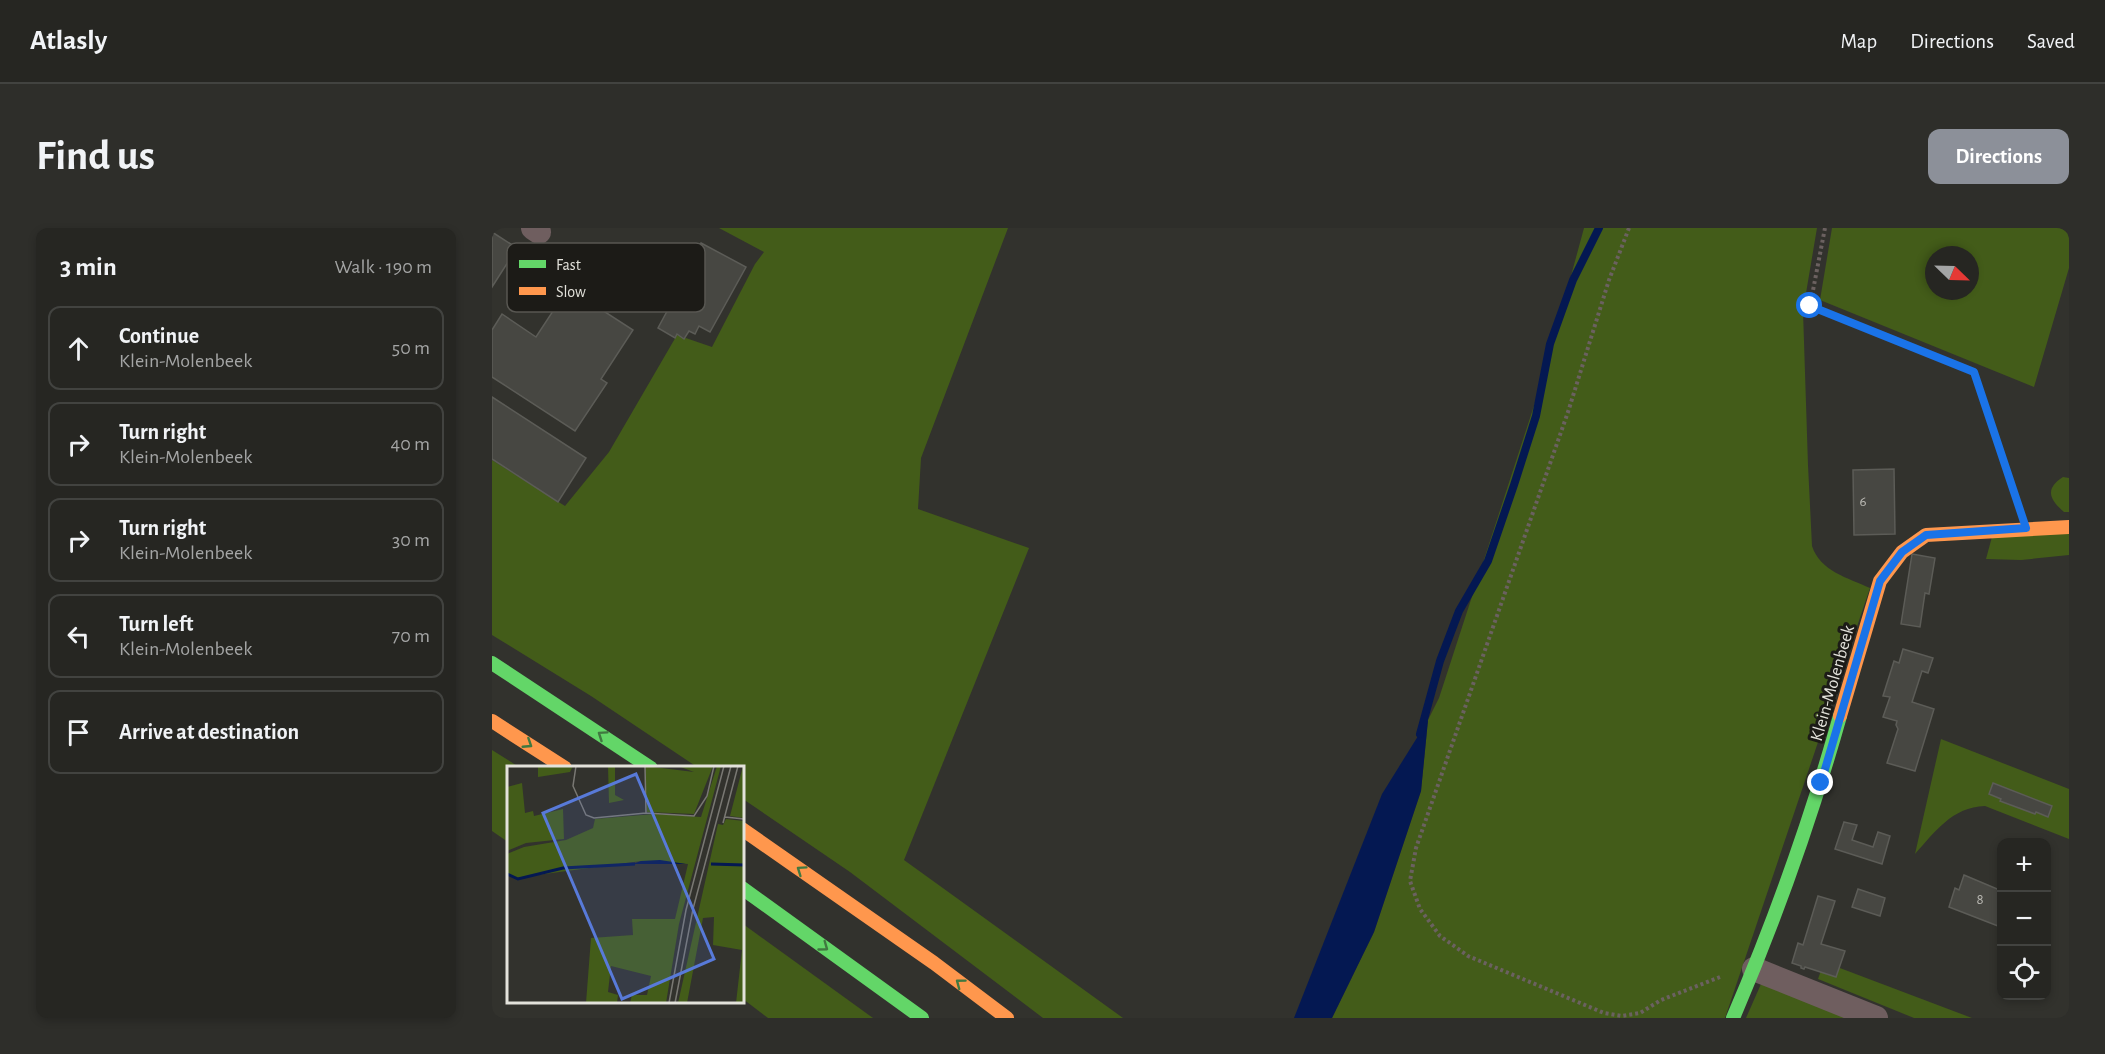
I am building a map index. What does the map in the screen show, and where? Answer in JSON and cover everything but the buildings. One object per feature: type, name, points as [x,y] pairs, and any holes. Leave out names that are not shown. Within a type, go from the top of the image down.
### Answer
[{"type":"main road","name":"Klein-Molenbeek","points":[[1733,1018],[1821,783],[1880,581],[1902,552],[1926,535],[2069,527]]},
{"type":"main road","points":[[492,663],[648,766]]},
{"type":"main road","points":[[492,721],[561,766]]},
{"type":"main road","points":[[744,830],[934,963],[1006,1018]]},
{"type":"main road","points":[[744,889],[922,1018]]},
{"type":"street","points":[[1752,972],[1876,1018]]},
{"type":"path","points":[[1629,228],[1609,280],[1568,412],[1416,848],[1410,880],[1420,909],[1440,936],[1468,956],[1604,1012],[1622,1016],[1640,1013],[1661,1000],[1700,983],[1752,972]]},
{"type":"path","points":[[1825,228],[1810,306],[1974,372],[2026,528]]},
{"type":"green space","points":[[719,228],[1008,228],[921,458],[918,509],[1029,548],[904,860],[1123,1018],[1043,1018],[850,872],[744,800],[744,766],[696,766],[591,696],[492,635],[492,460],[565,506],[609,452],[677,335],[712,347],[755,264],[764,252]]},
{"type":"green space","points":[[1584,228],[1817,228],[1803,311],[1812,546],[1821,562],[1828,568],[1870,588],[1725,1018],[1332,1018],[1374,932],[1421,791],[1428,720],[1439,698],[1544,375]]},
{"type":"green space","points":[[1832,228],[2069,228],[2069,268],[2034,387],[1820,300]]},
{"type":"green space","points":[[2063,477],[2069,478],[2069,512],[2064,512],[2059,508],[2051,494],[2053,486]]},
{"type":"green space","points":[[2069,530],[2069,555],[2021,560],[1986,559],[1993,533]]},
{"type":"green space","points":[[1941,739],[2069,789],[2069,839],[1985,806],[1973,807],[1945,822],[1915,854]]},
{"type":"green space","points":[[492,750],[517,766],[507,766],[507,841],[492,831]]},
{"type":"green space","points":[[744,925],[873,1018],[768,1018],[744,1000]]},
{"type":"green space","points":[[1824,962],[1972,1018],[1914,1018],[1818,979]]},
{"type":"green space","points":[[1761,984],[1868,1018],[1746,1018]]},
{"type":"shaded area","points":[[1428,720],[1421,791],[1374,932],[1332,1018],[1294,1018],[1382,794]]},
{"type":"waterway","points":[[1420,734],[1440,661],[1459,611],[1488,561],[1514,485],[1536,416],[1550,344],[1573,280],[1599,228]]},
{"type":"traffic: fast","points":[[492,663],[648,766]]},
{"type":"traffic: fast","points":[[1733,1018],[1791,869],[1840,716]]},
{"type":"traffic: fast","points":[[744,889],[922,1018]]},
{"type":"traffic: slow","points":[[1840,716],[1880,581],[1902,552],[1926,535],[2069,527]]},
{"type":"traffic: slow","points":[[492,721],[562,766]]},
{"type":"traffic: slow","points":[[744,830],[934,963],[1007,1018]]},
{"type":"route","points":[[1810,306],[1974,372],[2026,528],[1926,535],[1902,552],[1880,581],[1821,783]]}]
